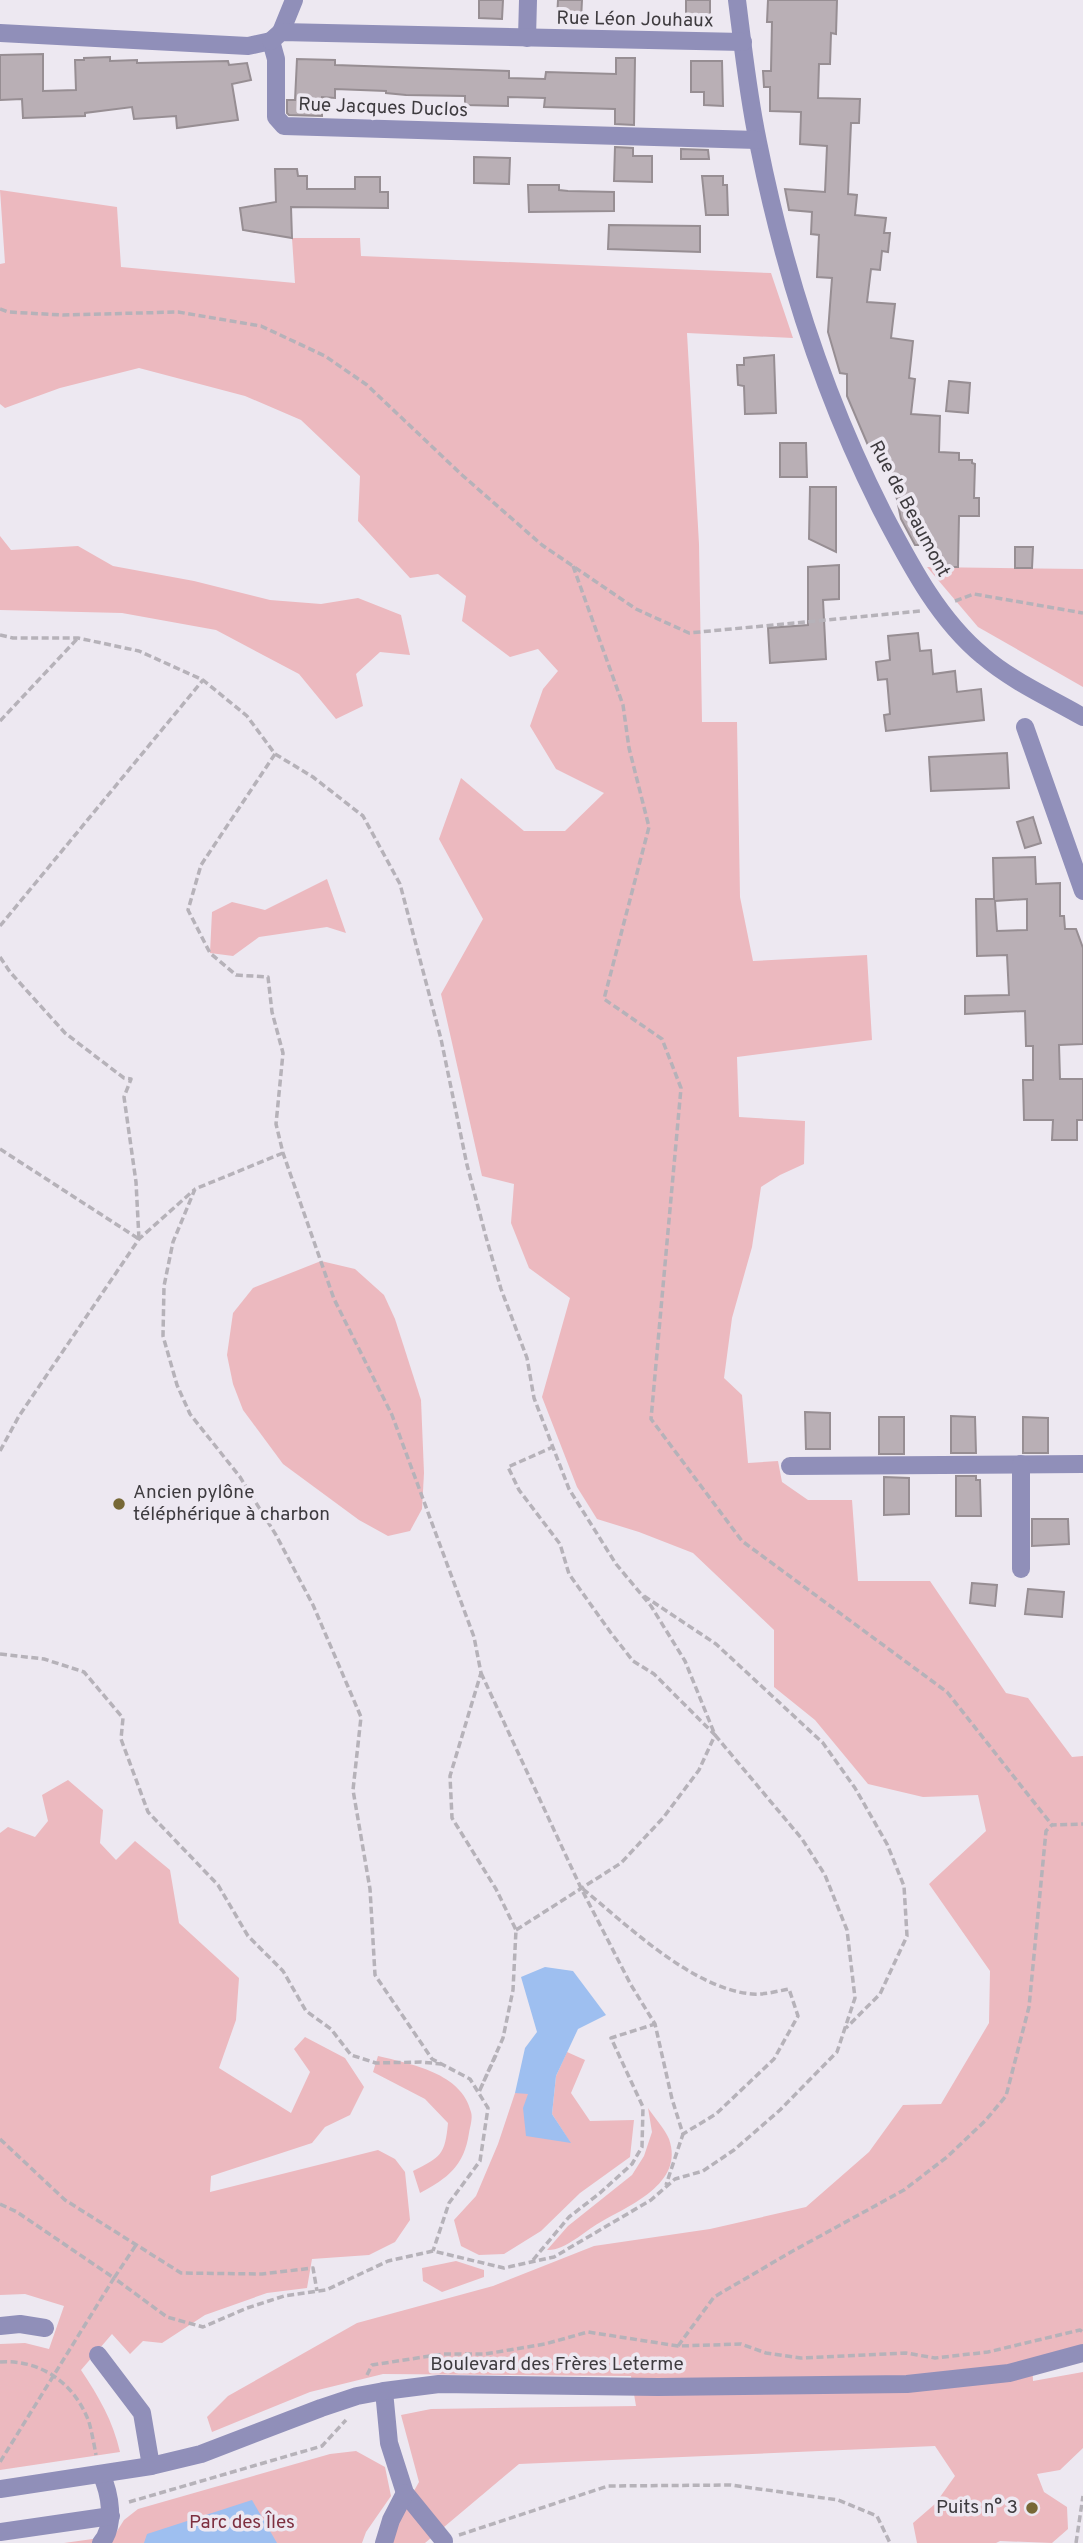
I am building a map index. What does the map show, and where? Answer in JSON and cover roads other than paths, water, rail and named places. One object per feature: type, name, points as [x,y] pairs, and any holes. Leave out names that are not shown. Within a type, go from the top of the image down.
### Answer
[{"type":"street","points":[[0,33],[248,46],[276,36],[294,0]]},
{"type":"street","name":"Rue Léon Jouhaux","points":[[527,38],[528,0]]},
{"type":"street","name":"Rue de Beaumont","points":[[737,0],[757,140],[780,240],[808,338],[864,475],[911,568],[938,606],[983,656],[1010,675],[1083,717]]},
{"type":"street","name":"Rue Léon Jouhaux","points":[[276,36],[743,42]]},
{"type":"street","name":"Rue Jacques Duclos","points":[[276,36],[276,117],[284,126],[757,140]]},
{"type":"street","points":[[1025,727],[1083,891]]},
{"type":"street","points":[[1021,1464],[1021,1569]]},
{"type":"street","points":[[790,1466],[1083,1464]]},
{"type":"street","points":[[0,2326],[20,2324],[45,2328]]},
{"type":"street","name":"Boulevard des Frères Leterme","points":[[0,2489],[151,2466],[201,2454],[321,2408],[384,2390],[439,2384],[658,2387],[907,2384],[1009,2372],[1083,2353]]},
{"type":"street","points":[[98,2355],[142,2413],[151,2466]]},
{"type":"street","points":[[384,2390],[389,2443],[405,2493],[444,2541]]},
{"type":"street","points":[[101,2474],[106,2484],[111,2516],[101,2543]]},
{"type":"street","points":[[384,2543],[391,2520],[405,2493]]},
{"type":"street","points":[[0,2532],[111,2516]]},
{"type":"water","points":[[545,1967],[573,1971],[606,2015],[578,2029],[556,2076],[552,2114],[571,2143],[526,2136],[523,2108],[528,2094],[515,2093],[525,2048],[537,2032],[521,1977]]},
{"type":"water","name":"Parc des Îles","points":[[252,2500],[277,2543],[144,2543],[147,2534]]},
{"type":"place","name":"Ancien pylône téléphérique à charbon","points":[[119,1504]]},
{"type":"place","name":"Puits n° 3","points":[[1032,2508]]}]
